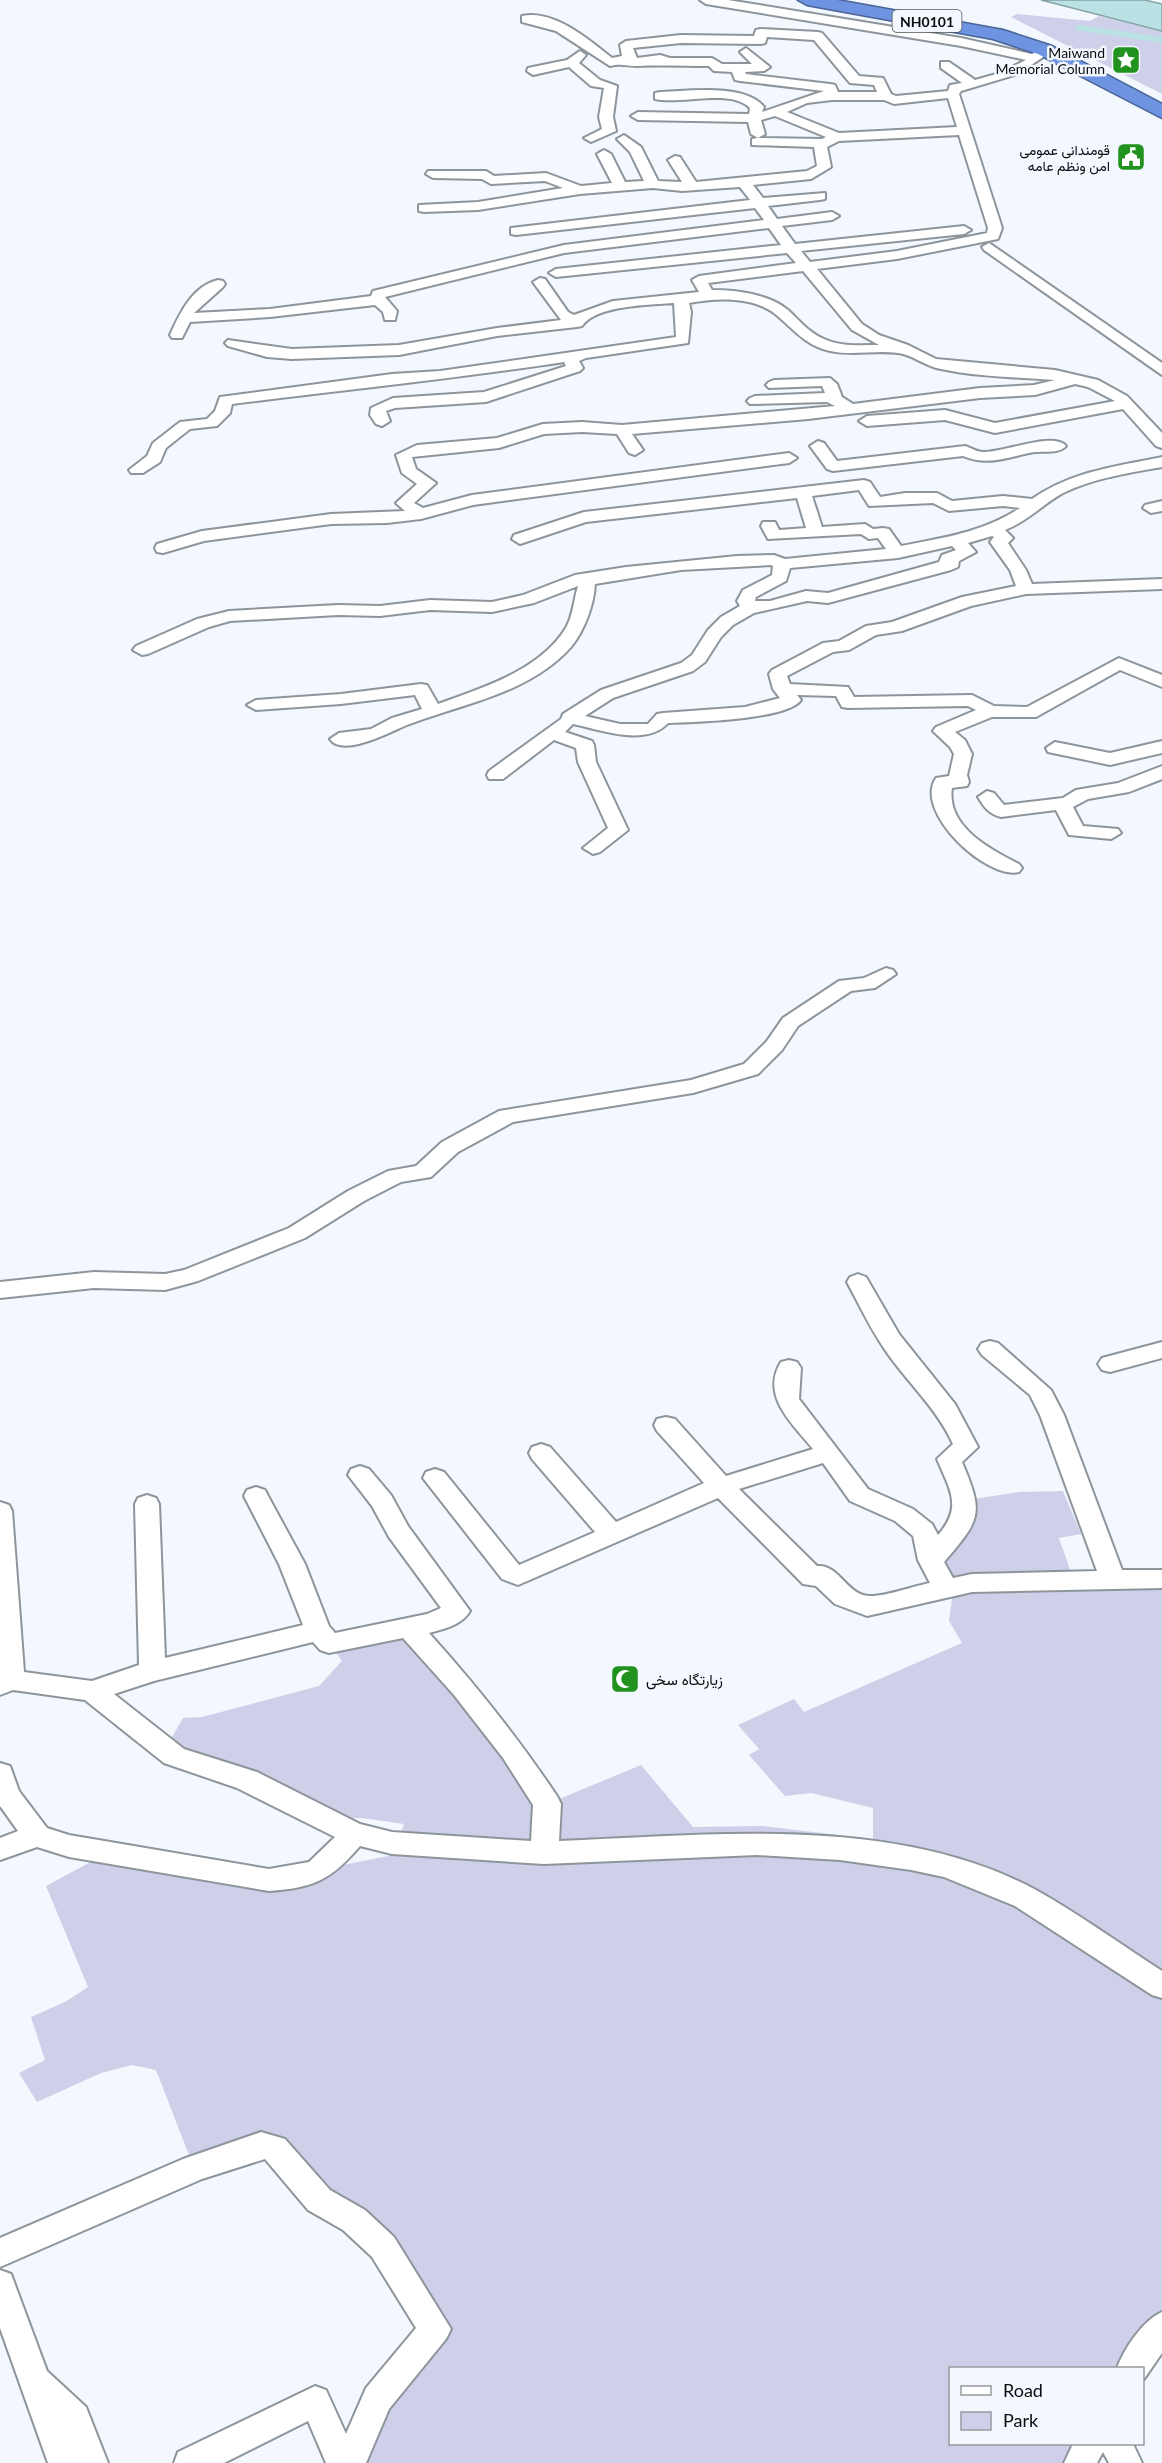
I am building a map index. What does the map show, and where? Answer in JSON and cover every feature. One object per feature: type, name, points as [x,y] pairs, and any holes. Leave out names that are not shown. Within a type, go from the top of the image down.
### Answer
[{"type":"highway","name":"NH0101","points":[[807,0],[979,29],[1040,54],[1162,112]]},
{"type":"highway","name":"NH0101","points":[[903,17],[943,16],[968,10],[1067,53],[1162,102]]},
{"type":"street","points":[[706,0],[1040,54]]},
{"type":"street","points":[[752,7],[739,17],[789,27]]},
{"type":"street","points":[[526,19],[550,22],[565,29],[610,62],[629,58]]},
{"type":"street","points":[[746,52],[764,67],[720,68],[712,62],[668,62],[660,59],[635,62],[629,58],[626,45],[652,42],[760,40],[760,33],[818,36],[855,80],[878,81],[886,96]]},
{"type":"street","points":[[533,71],[571,63],[577,55],[596,51]]},
{"type":"street","points":[[708,295],[699,280],[809,268],[993,236],[995,228],[963,131],[954,94],[955,88],[1008,73],[1040,54]]},
{"type":"street","points":[[571,63],[596,83],[610,86],[606,117],[609,131],[591,138]]},
{"type":"street","points":[[945,65],[972,84]]},
{"type":"street","points":[[738,68],[740,76],[830,88],[832,96]]},
{"type":"street","points":[[638,116],[754,118],[776,112],[804,100],[832,96],[886,96],[901,102],[954,94]]},
{"type":"street","points":[[660,96],[739,96],[755,102],[757,107],[754,118],[758,138],[831,140],[963,131]]},
{"type":"street","points":[[776,112],[831,140]]},
{"type":"street","points":[[624,139],[636,150],[653,184]]},
{"type":"street","points":[[424,208],[478,206],[580,190],[653,184],[659,186],[744,182],[811,175],[824,167],[819,147],[831,140]]},
{"type":"street","points":[[604,154],[621,188]]},
{"type":"street","points":[[675,160],[691,185]]},
{"type":"street","points":[[433,174],[486,175],[491,180],[546,177],[580,190]]},
{"type":"street","points":[[811,175],[844,241],[857,260]]},
{"type":"street","points":[[744,182],[790,247],[858,327],[874,338],[903,348],[931,363],[951,367],[1078,378],[1110,390],[1162,443]]},
{"type":"street","points":[[516,231],[820,196]]},
{"type":"street","points":[[390,317],[390,311],[378,300],[378,294],[564,249],[832,216]]},
{"type":"street","points":[[556,273],[844,241],[995,228]]},
{"type":"street","points":[[989,247],[1162,370]]},
{"type":"street","points":[[540,282],[563,315],[577,324]]},
{"type":"street","points":[[177,335],[189,308],[218,284]]},
{"type":"street","points":[[577,324],[581,316],[614,305],[676,298],[681,300],[708,295],[734,296],[769,304],[809,338],[828,345],[849,349],[903,348]]},
{"type":"street","points":[[183,318],[270,313],[378,300]]},
{"type":"street","points":[[137,470],[154,459],[159,446],[186,425],[211,423],[222,413],[225,400],[294,390],[440,376],[682,340],[684,312],[681,300]]},
{"type":"street","points":[[232,343],[267,352],[292,354],[399,350],[497,332],[577,324]]},
{"type":"street","points":[[399,350],[420,356],[440,376]]},
{"type":"street","points":[[382,421],[378,415],[379,408],[393,403],[486,397],[575,368],[570,359],[583,354]]},
{"type":"street","points":[[421,514],[404,503],[428,483],[406,471],[404,455],[407,452],[499,444],[543,429],[582,427],[622,430],[852,409],[968,394],[1035,390],[1078,378]]},
{"type":"street","points":[[757,394],[834,397],[852,409]]},
{"type":"street","points":[[754,432],[945,415],[995,428],[1125,404]]},
{"type":"street","points":[[1017,452],[1011,439],[1033,421]]},
{"type":"street","points":[[1143,425],[1162,421]]},
{"type":"street","points":[[622,430],[635,450]]},
{"type":"street","points":[[818,446],[833,466],[965,451],[979,457],[1009,455],[1027,448],[1058,446]]},
{"type":"street","points":[[163,548],[202,536],[277,525],[421,514],[472,500],[789,458]]},
{"type":"street","points":[[142,650],[203,623],[229,616],[338,610],[380,611],[430,605],[492,607],[528,599],[580,579],[589,580],[610,574],[722,561],[774,560],[782,564],[898,553],[994,530],[1038,505],[1055,491],[1085,477],[1162,462]]},
{"type":"street","points":[[520,539],[567,521],[614,507],[803,494],[864,485],[875,503],[905,498],[937,498],[949,506],[1003,501],[1038,505]]},
{"type":"street","points":[[803,494],[816,533]]},
{"type":"street","points":[[769,526],[774,535],[865,529],[869,534],[883,532],[898,553]]},
{"type":"street","points":[[994,530],[1005,538],[998,542],[1018,570],[1026,589]]},
{"type":"street","points":[[496,776],[554,734],[569,718],[607,694],[687,667],[699,658],[714,634],[727,621],[750,608],[771,606],[806,596],[828,598],[945,566],[952,563],[948,559],[968,552],[955,540]]},
{"type":"street","points":[[750,608],[746,601],[750,594],[780,577],[782,564]]},
{"type":"street","points":[[339,740],[369,738],[398,722],[501,687],[560,651],[576,625],[586,585],[580,579]]},
{"type":"street","points":[[569,718],[620,729],[653,729],[663,718],[736,714],[774,708],[792,700],[782,689],[778,674],[829,647],[843,646],[872,630],[911,623],[937,610],[968,601],[1026,589],[1162,584]]},
{"type":"street","points":[[1012,868],[991,858],[962,834],[939,804],[939,791],[943,782],[960,782],[958,775],[963,753],[958,744],[942,731],[990,711],[1030,713],[1119,663],[1162,682]]},
{"type":"street","points":[[256,705],[421,689],[433,712]]},
{"type":"street","points":[[782,689],[842,691],[848,703],[972,700],[990,711]]},
{"type":"street","points":[[554,734],[585,745],[587,762],[618,830],[593,848]]},
{"type":"street","points":[[1055,748],[1110,759],[1162,747]]},
{"type":"street","points":[[987,797],[994,807],[1001,811],[1062,804],[1083,794],[1122,788],[1162,772]]},
{"type":"street","points":[[1062,804],[1076,831],[1111,833]]},
{"type":"street","points":[[0,1290],[94,1280],[165,1282],[190,1276],[297,1233],[356,1196],[396,1176],[423,1172],[450,1147],[507,1116],[693,1086],[751,1069],[775,1045],[790,1022],[846,985],[868,984],[886,974]]},
{"type":"street","points":[[858,1282],[901,1355],[934,1392],[951,1417],[966,1447],[949,1459],[967,1502],[965,1521],[931,1560]]},
{"type":"street","points":[[990,1349],[1039,1390],[1044,1398],[1113,1581]]},
{"type":"street","points":[[1110,1364],[1162,1350]]},
{"type":"street","points":[[789,1368],[786,1396],[788,1402],[859,1495],[904,1515],[923,1530],[929,1543],[931,1560],[945,1588]]},
{"type":"street","points":[[666,1425],[721,1486],[812,1577],[820,1575],[844,1597],[867,1606],[972,1583],[1162,1579]]},
{"type":"street","points":[[541,1453],[612,1535]]},
{"type":"street","points":[[435,1478],[511,1572],[518,1576],[721,1486],[829,1453]]},
{"type":"street","points":[[256,1496],[292,1564],[318,1631],[329,1643],[340,1643],[378,1632],[410,1629],[441,1621],[457,1611],[398,1531],[382,1501],[360,1475]]},
{"type":"street","points":[[147,1504],[152,1671]]},
{"type":"street","points":[[0,1511],[6,1683],[92,1691],[152,1671],[318,1631]]},
{"type":"street","points":[[410,1629],[463,1688],[512,1751],[548,1804],[544,1853]]},
{"type":"street","points":[[92,1691],[174,1755],[247,1780],[354,1834],[392,1843],[544,1853],[757,1844],[840,1849],[938,1864],[984,1880],[1025,1898],[1162,1986]]},
{"type":"street","points":[[0,1774],[7,1795],[37,1836],[69,1846],[269,1880],[296,1879],[323,1870],[354,1834]]},
{"type":"street","points":[[0,1849],[37,1836]]},
{"type":"street","points":[[0,2253],[194,2168],[261,2145],[274,2148],[319,2200],[354,2220],[383,2247],[435,2328],[377,2399],[350,2463]]},
{"type":"street","points":[[0,2284],[64,2463]]},
{"type":"street","points":[[1134,2367],[1162,2326]]},
{"type":"street","points":[[34,2379],[75,2418],[92,2463]]},
{"type":"street","points":[[190,2463],[315,2402],[342,2463]]},
{"type":"street","points":[[1080,2463],[1089,2445]]},
{"type":"street","points":[[1117,2445],[1126,2463]]},
{"type":"green space","points":[[1017,14],[1090,21],[1099,16],[1162,31],[1162,94],[1011,17]]},
{"type":"green space","points":[[1063,1491],[1081,1534],[1059,1538],[1074,1581],[1162,1580],[1162,2327],[1134,2367],[949,2367],[949,2445],[1089,2445],[1080,2463],[350,2463],[435,2329],[383,2247],[274,2147],[194,2168],[156,2070],[132,2065],[101,2073],[37,2102],[19,2073],[45,2060],[31,2017],[65,2002],[88,1987],[46,1886],[100,1857],[253,1883],[393,1855],[404,1824],[362,1818],[313,1819],[163,1753],[183,1718],[202,1717],[319,1686],[342,1661],[329,1643],[410,1629],[547,1804],[641,1765],[693,1827],[762,1826],[873,1839],[873,1808],[811,1793],[785,1796],[749,1755],[759,1749],[738,1725],[794,1699],[804,1712],[962,1643],[949,1621],[952,1599],[930,1556],[967,1500],[1019,1492]]},
{"type":"shaded area","points":[[1041,0],[1145,0],[1162,4],[1162,31]]},
{"type":"waterway","points":[[1080,28],[1162,40]]},
{"type":"place","name":"Maiwand Memorial Column","points":[[1126,60]]},
{"type":"place","name":"قومندانی عمومی امن ونظم عامه","points":[[1131,157]]},
{"type":"place","name":"زیارتگاه سخی","points":[[625,1679]]}]
